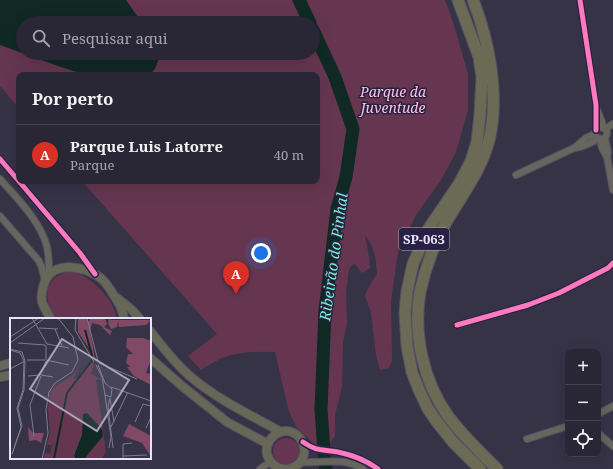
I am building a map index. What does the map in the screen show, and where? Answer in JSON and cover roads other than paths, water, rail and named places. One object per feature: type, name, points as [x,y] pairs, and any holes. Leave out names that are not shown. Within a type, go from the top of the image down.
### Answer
[{"type":"highway","name":"SP-063","points":[[458,0],[479,57],[482,77],[477,142],[471,161],[459,184],[429,228],[413,264],[407,291],[405,313],[407,346],[412,372],[428,409],[453,442],[480,469]]},
{"type":"highway","name":"SP-063","points":[[473,0],[485,38],[491,66],[494,104],[490,136],[482,163],[439,235],[426,269],[420,293],[418,321],[420,346],[426,374],[437,398],[448,416],[471,444],[497,469]]},
{"type":"main road","points":[[50,318],[42,302],[42,290],[47,278],[56,270],[75,267],[86,269],[102,280],[115,296],[120,305],[124,318]]},
{"type":"main road","points":[[115,296],[139,318]]},
{"type":"main road","points":[[151,332],[172,358],[191,377],[206,389],[281,432]]},
{"type":"main road","points":[[151,359],[227,422],[268,444]]},
{"type":"main road","points":[[0,366],[10,362]]},
{"type":"main road","points":[[0,377],[10,375]]},
{"type":"main road","points":[[284,469],[280,469],[270,462],[267,450],[268,444],[276,434],[288,431],[299,437],[305,448],[299,465],[288,469]]},
{"type":"street","points":[[580,0],[596,105],[600,116],[602,134],[600,144],[607,157],[613,190]]},
{"type":"street","points":[[516,175],[574,148],[580,147],[602,134],[609,125],[613,124]]},
{"type":"street","points":[[0,159],[16,178]]},
{"type":"street","points":[[0,179],[31,215],[41,232],[47,246],[49,258],[47,278]]},
{"type":"street","points":[[21,184],[80,253],[95,274]]},
{"type":"street","points":[[0,216],[39,261],[47,278]]},
{"type":"street","points":[[457,325],[528,305],[559,293],[612,266]]},
{"type":"street","points":[[601,412],[613,406]]},
{"type":"street","points":[[527,439],[565,427]]},
{"type":"street","points":[[601,436],[613,446]]},
{"type":"street","points":[[303,442],[318,450],[350,455],[367,462],[378,469]]},
{"type":"street","points":[[299,465],[320,461],[333,461],[347,463],[363,469]]},
{"type":"street","points":[[260,469],[270,462]]},
{"type":"waterway","name":"Ribeirão do Pinhal","points":[[299,0],[307,16]]},
{"type":"waterway","name":"Ribeirão do Pinhal","points":[[320,45],[335,77],[353,129],[346,177],[337,209],[325,311],[321,409],[326,469]]},
{"type":"place","name":"Parque Luis Latorre","points":[[236,294]]},
{"type":"park label","name":"Parque da Juventude","points":[[393,100]]}]
